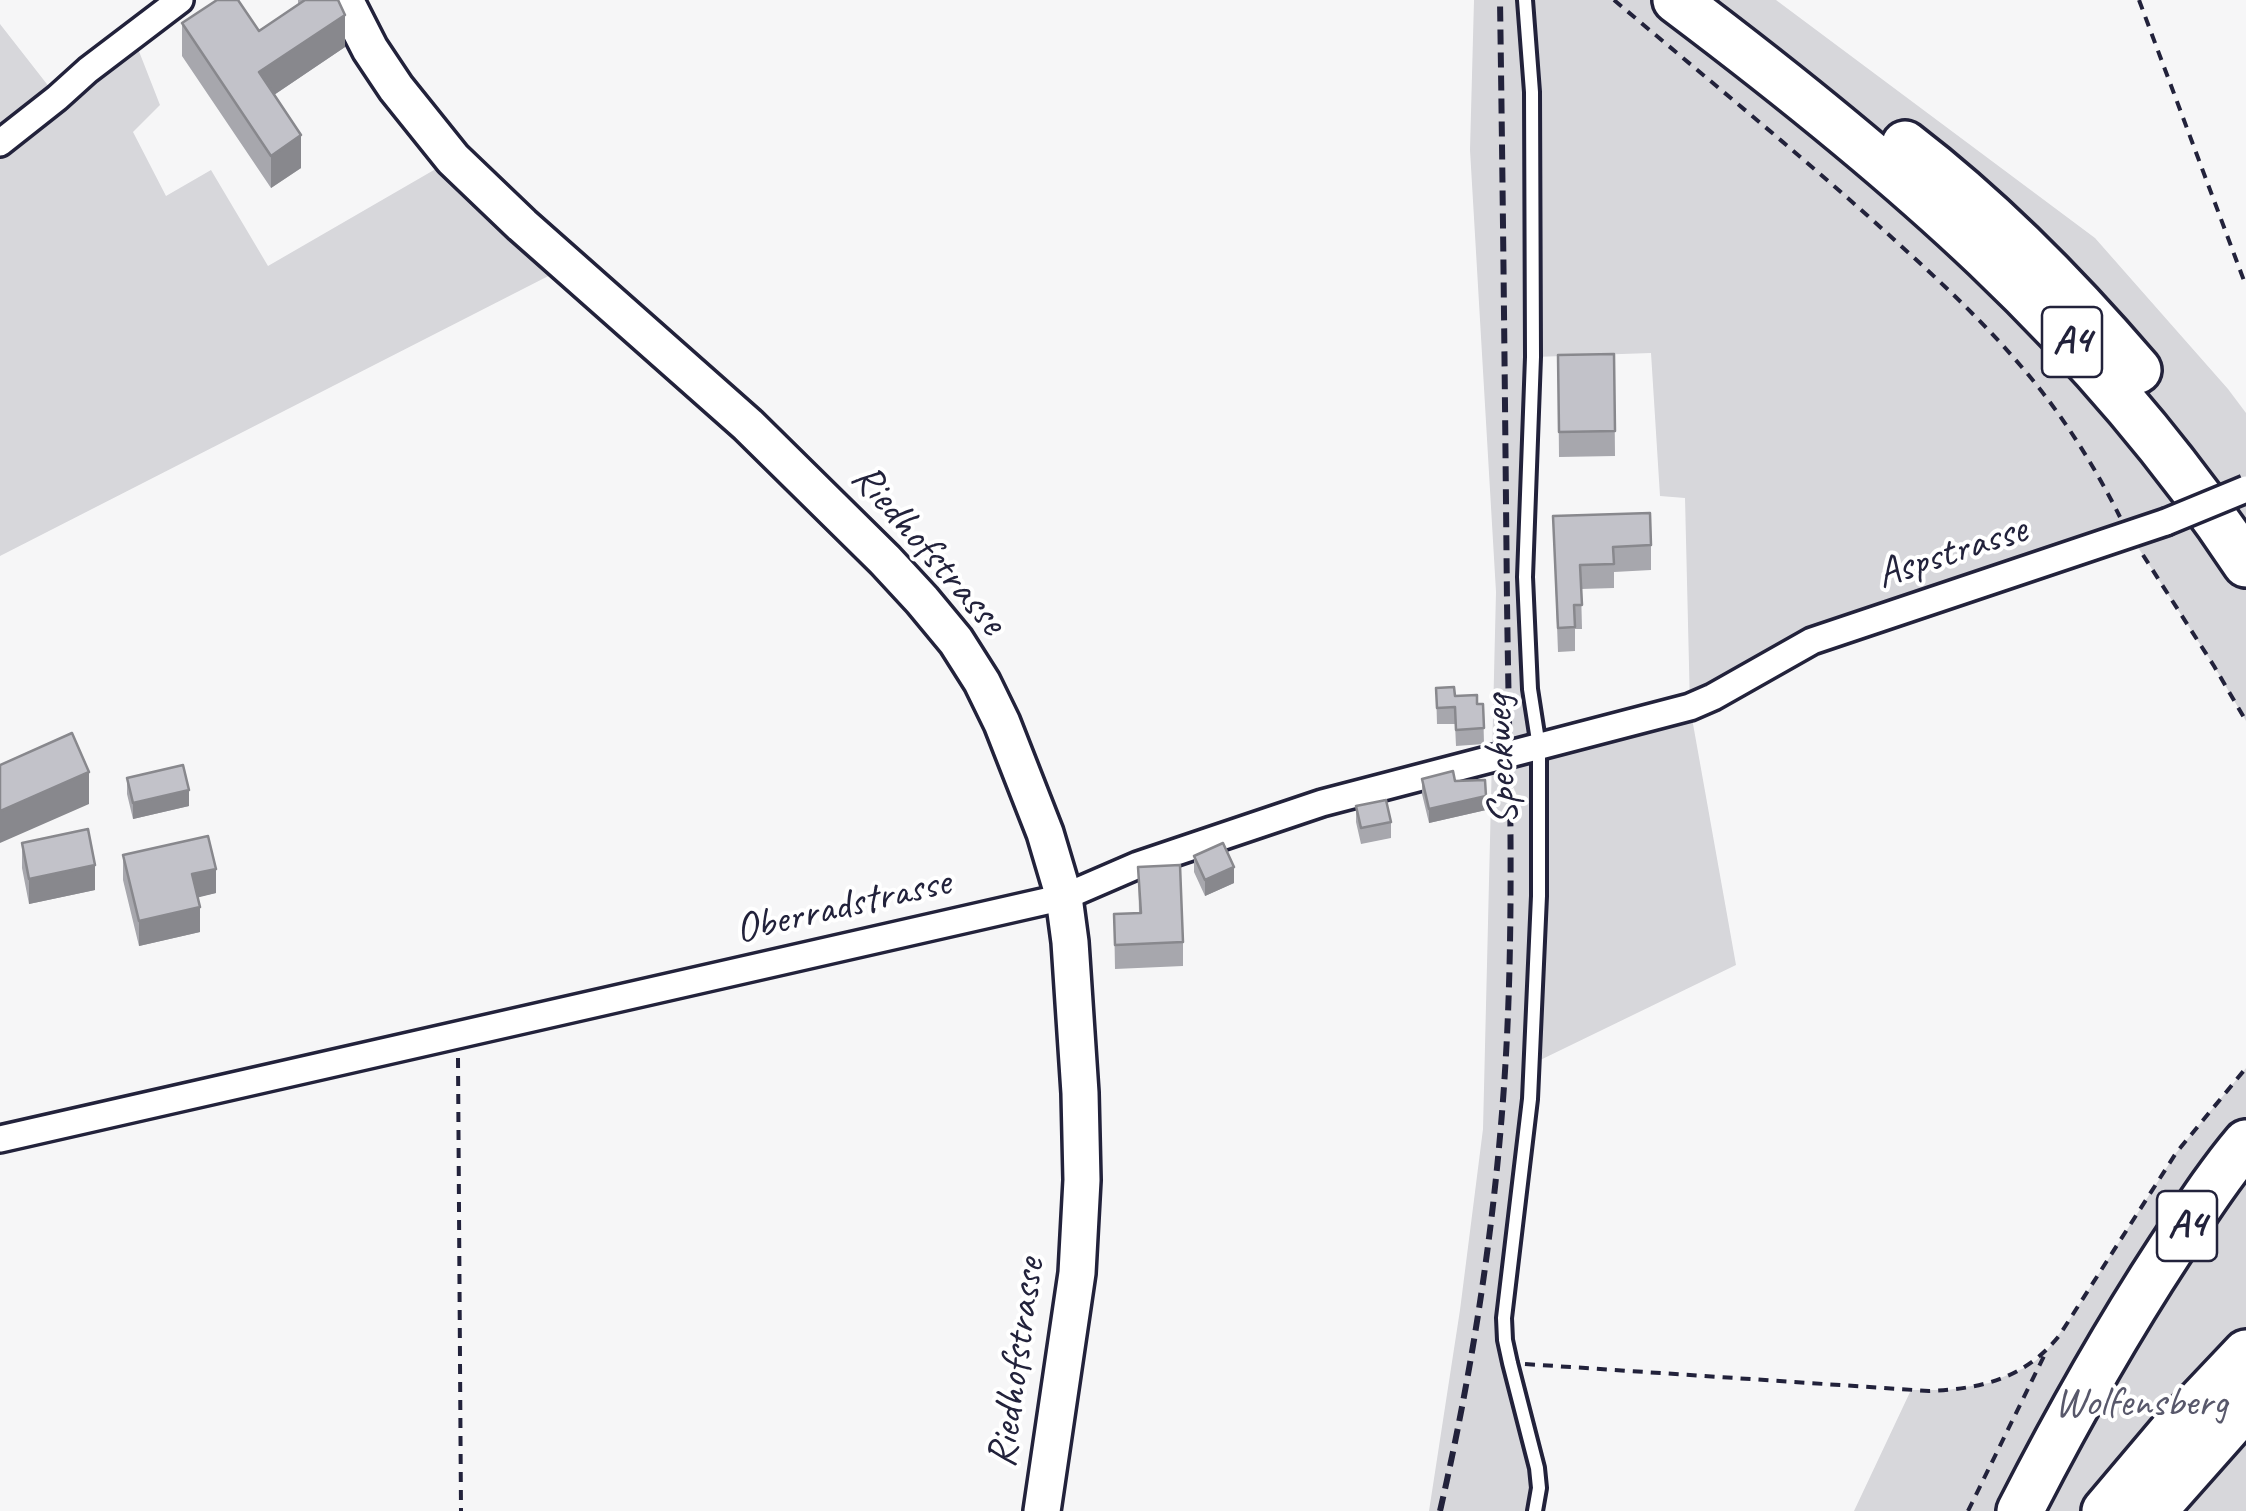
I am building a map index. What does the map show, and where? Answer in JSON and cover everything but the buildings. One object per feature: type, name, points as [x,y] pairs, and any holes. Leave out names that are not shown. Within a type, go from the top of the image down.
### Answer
[{"type":"highway","name":"A4","points":[[1676,0],[1866,149],[1972,242],[2077,348],[2166,453],[2246,564]]},
{"type":"highway","name":"A4","points":[[1710,0],[1912,150],[2018,241],[2141,373],[2246,510]]},
{"type":"highway","name":"A4","points":[[2020,1511],[2074,1408],[2131,1312],[2246,1143]]},
{"type":"highway","points":[[2104,1511],[2246,1353]]},
{"type":"highway","points":[[2152,1511],[2246,1406]]},
{"type":"highway","points":[[2180,1511],[2246,1406]]},
{"type":"street","points":[[0,142],[180,0]]},
{"type":"street","name":"Riedhofstrasse","points":[[345,0],[396,88],[467,174],[768,444],[885,560],[940,620],[970,662],[1002,724],[1045,833],[1064,898],[1080,1093],[1082,1199],[1074,1301],[1042,1511]]},
{"type":"street","name":"Aspstrasse","points":[[1690,707],[1812,641],[2130,535],[2246,490]]},
{"type":"street","name":"Oberradstrasse","points":[[0,1139],[1064,898],[1138,866],[1288,814],[1690,707]]},
{"type":"lane","name":"Speckweg","points":[[1525,0],[1532,92],[1533,338],[1525,576],[1530,688],[1538,747],[1540,896],[1532,1064],[1504,1318],[1510,1363],[1538,1468],[1535,1511]]},
{"type":"path","points":[[1614,0],[1853,203],[2023,368],[2098,473],[2130,535],[2246,721]]},
{"type":"path","points":[[2138,0],[2246,286]]},
{"type":"path","points":[[458,1034],[460,1511]]},
{"type":"path","points":[[1968,1511],[2046,1352],[2176,1153],[2246,1068]]},
{"type":"path","points":[[1510,1363],[1930,1391],[1989,1383],[2029,1366],[2046,1352]]},
{"type":"green space","points":[[1474,0],[1776,0],[2095,238],[2246,413],[2246,721],[2130,535],[1831,634],[1690,707],[1736,965],[1532,1064],[1504,1319],[1533,1450],[1535,1511],[1429,1511],[1483,1129],[1496,592],[1470,150]],"holes":[[[1651,353],[1660,496],[1685,498],[1690,707],[1539,747],[1525,577],[1534,357]]]},
{"type":"green space","points":[[0,24],[57,97],[133,36],[160,105],[133,132],[166,196],[211,170],[268,266],[453,159],[568,266],[0,556]]},
{"type":"green space","name":"Wolfensberg","points":[[2246,1068],[2246,1511],[1854,1511],[1911,1390],[1948,1390],[1989,1383],[2029,1366],[2046,1352],[2176,1153]]},
{"type":"railway","points":[[1440,1511],[1484,1275],[1507,1036],[1510,819],[1500,0]]}]
